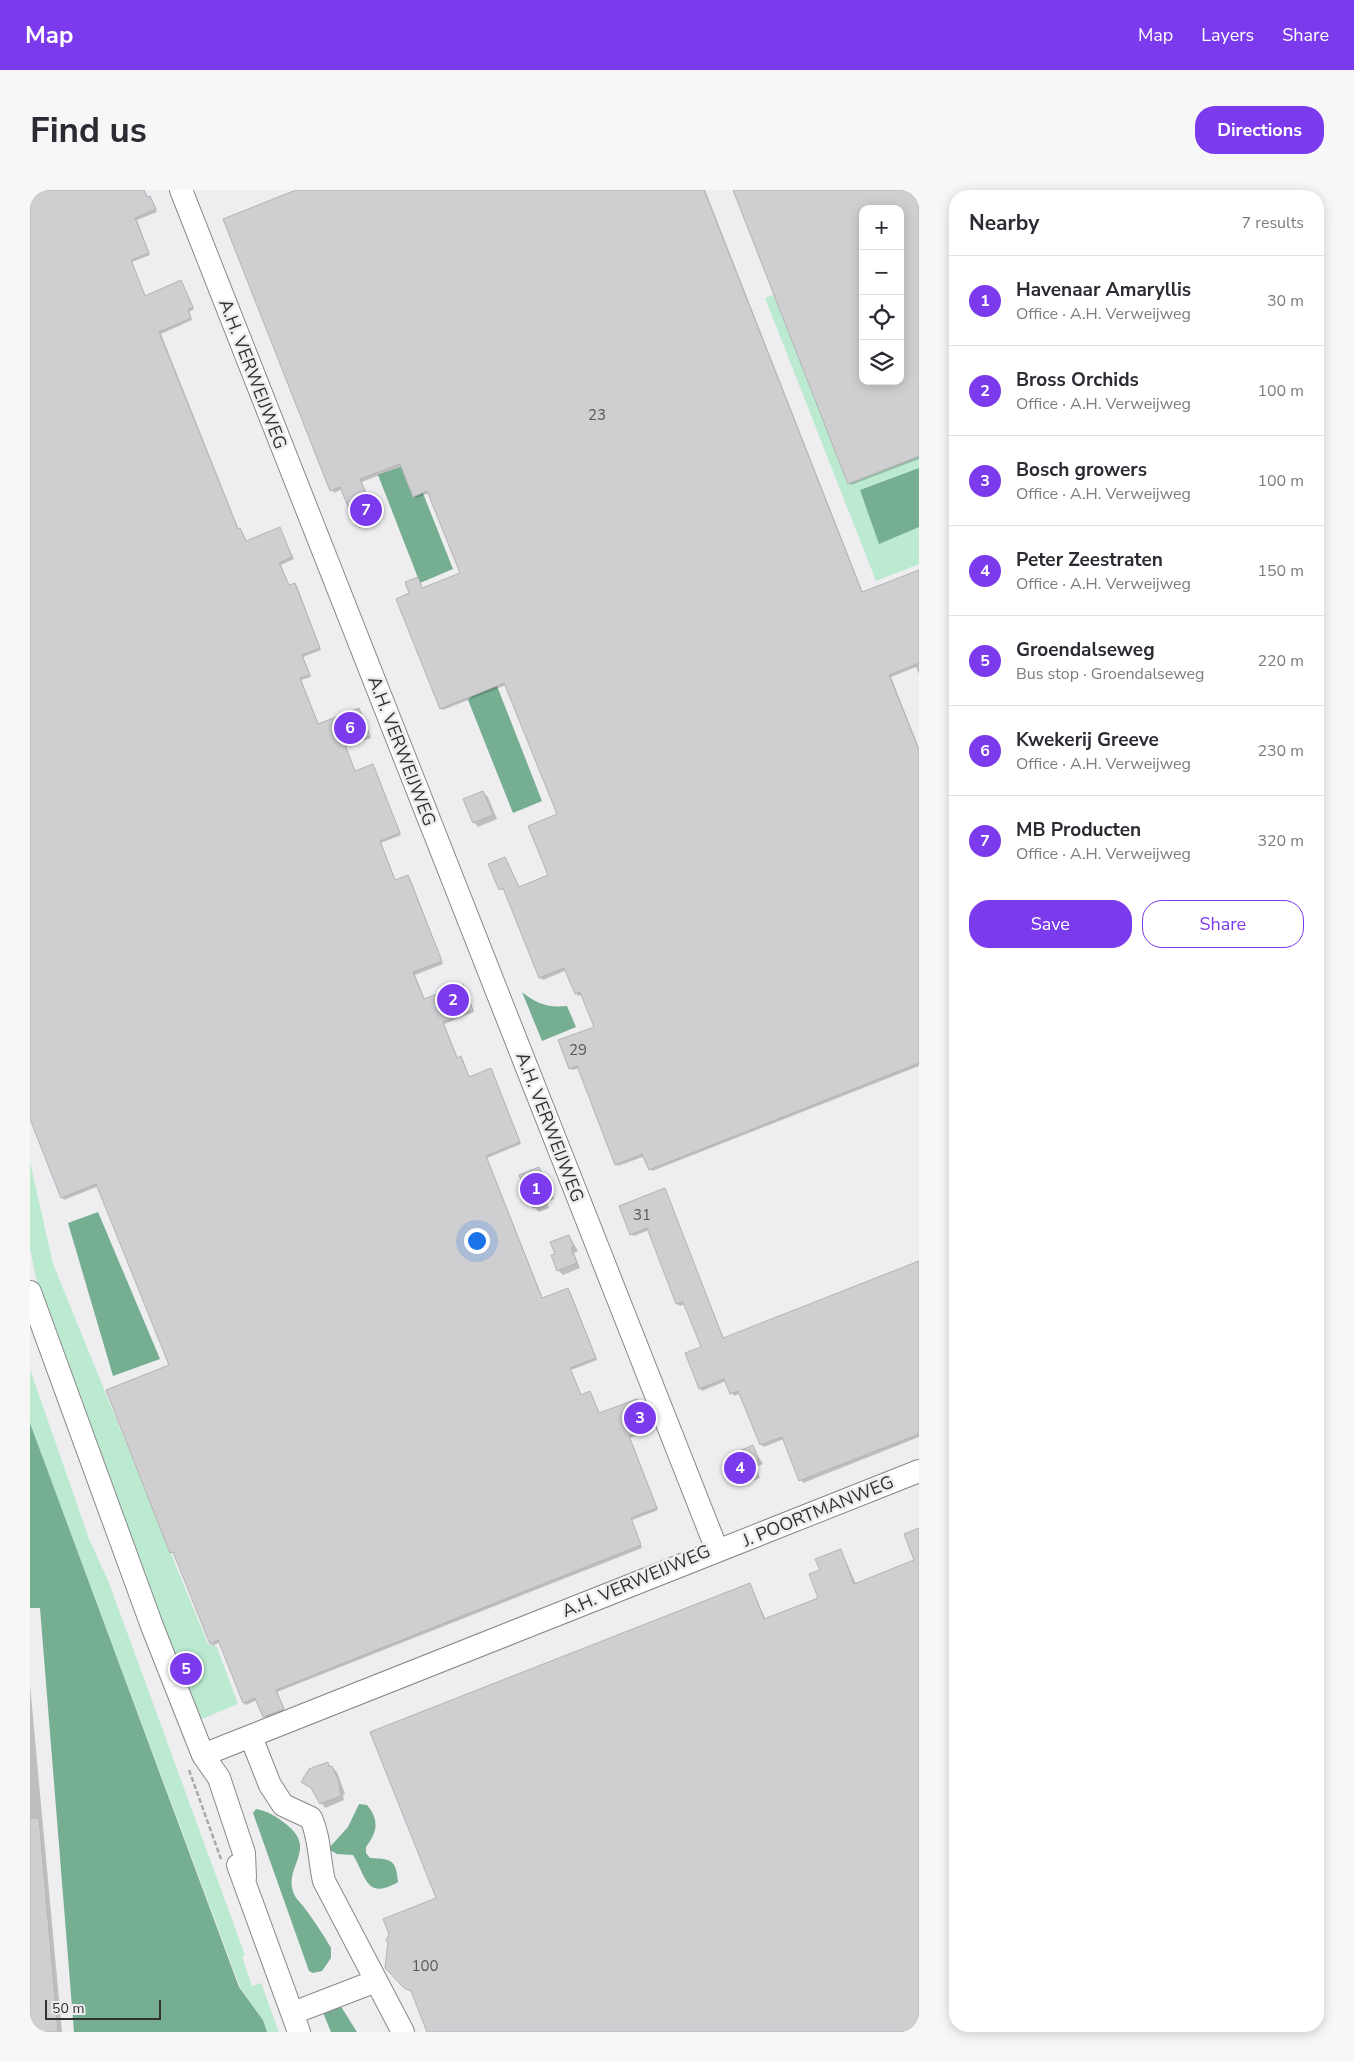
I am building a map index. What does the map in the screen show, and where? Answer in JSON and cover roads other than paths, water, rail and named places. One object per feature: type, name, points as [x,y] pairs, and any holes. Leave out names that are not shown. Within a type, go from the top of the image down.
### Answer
[{"type":"street","name":"A.H. VERWEIJWEG","points":[[181,190],[717,1550],[203,1755]]},
{"type":"street","points":[[30,1292],[152,1626],[203,1755],[219,1778],[236,1823],[244,1853],[245,1878],[293,2015],[373,1975]]},
{"type":"street","name":"J. POORTMANWEG","points":[[717,1550],[919,1470]]},
{"type":"street","points":[[251,1736],[270,1785],[283,1805],[311,1818],[318,1835],[318,1857],[324,1882],[403,2032]]},
{"type":"place","name":"MB Producten","points":[[366,510]]},
{"type":"place","name":"Kwekerij Greeve","points":[[350,728]]},
{"type":"place","name":"Bross Orchids","points":[[453,1000]]},
{"type":"place","name":"Havenaar Amaryllis","points":[[536,1189]]},
{"type":"place","name":"Bosch growers","points":[[640,1418]]},
{"type":"place","name":"Peter Zeestraten","points":[[740,1468]]},
{"type":"place","name":"Groendalseweg","points":[[186,1669]]}]
